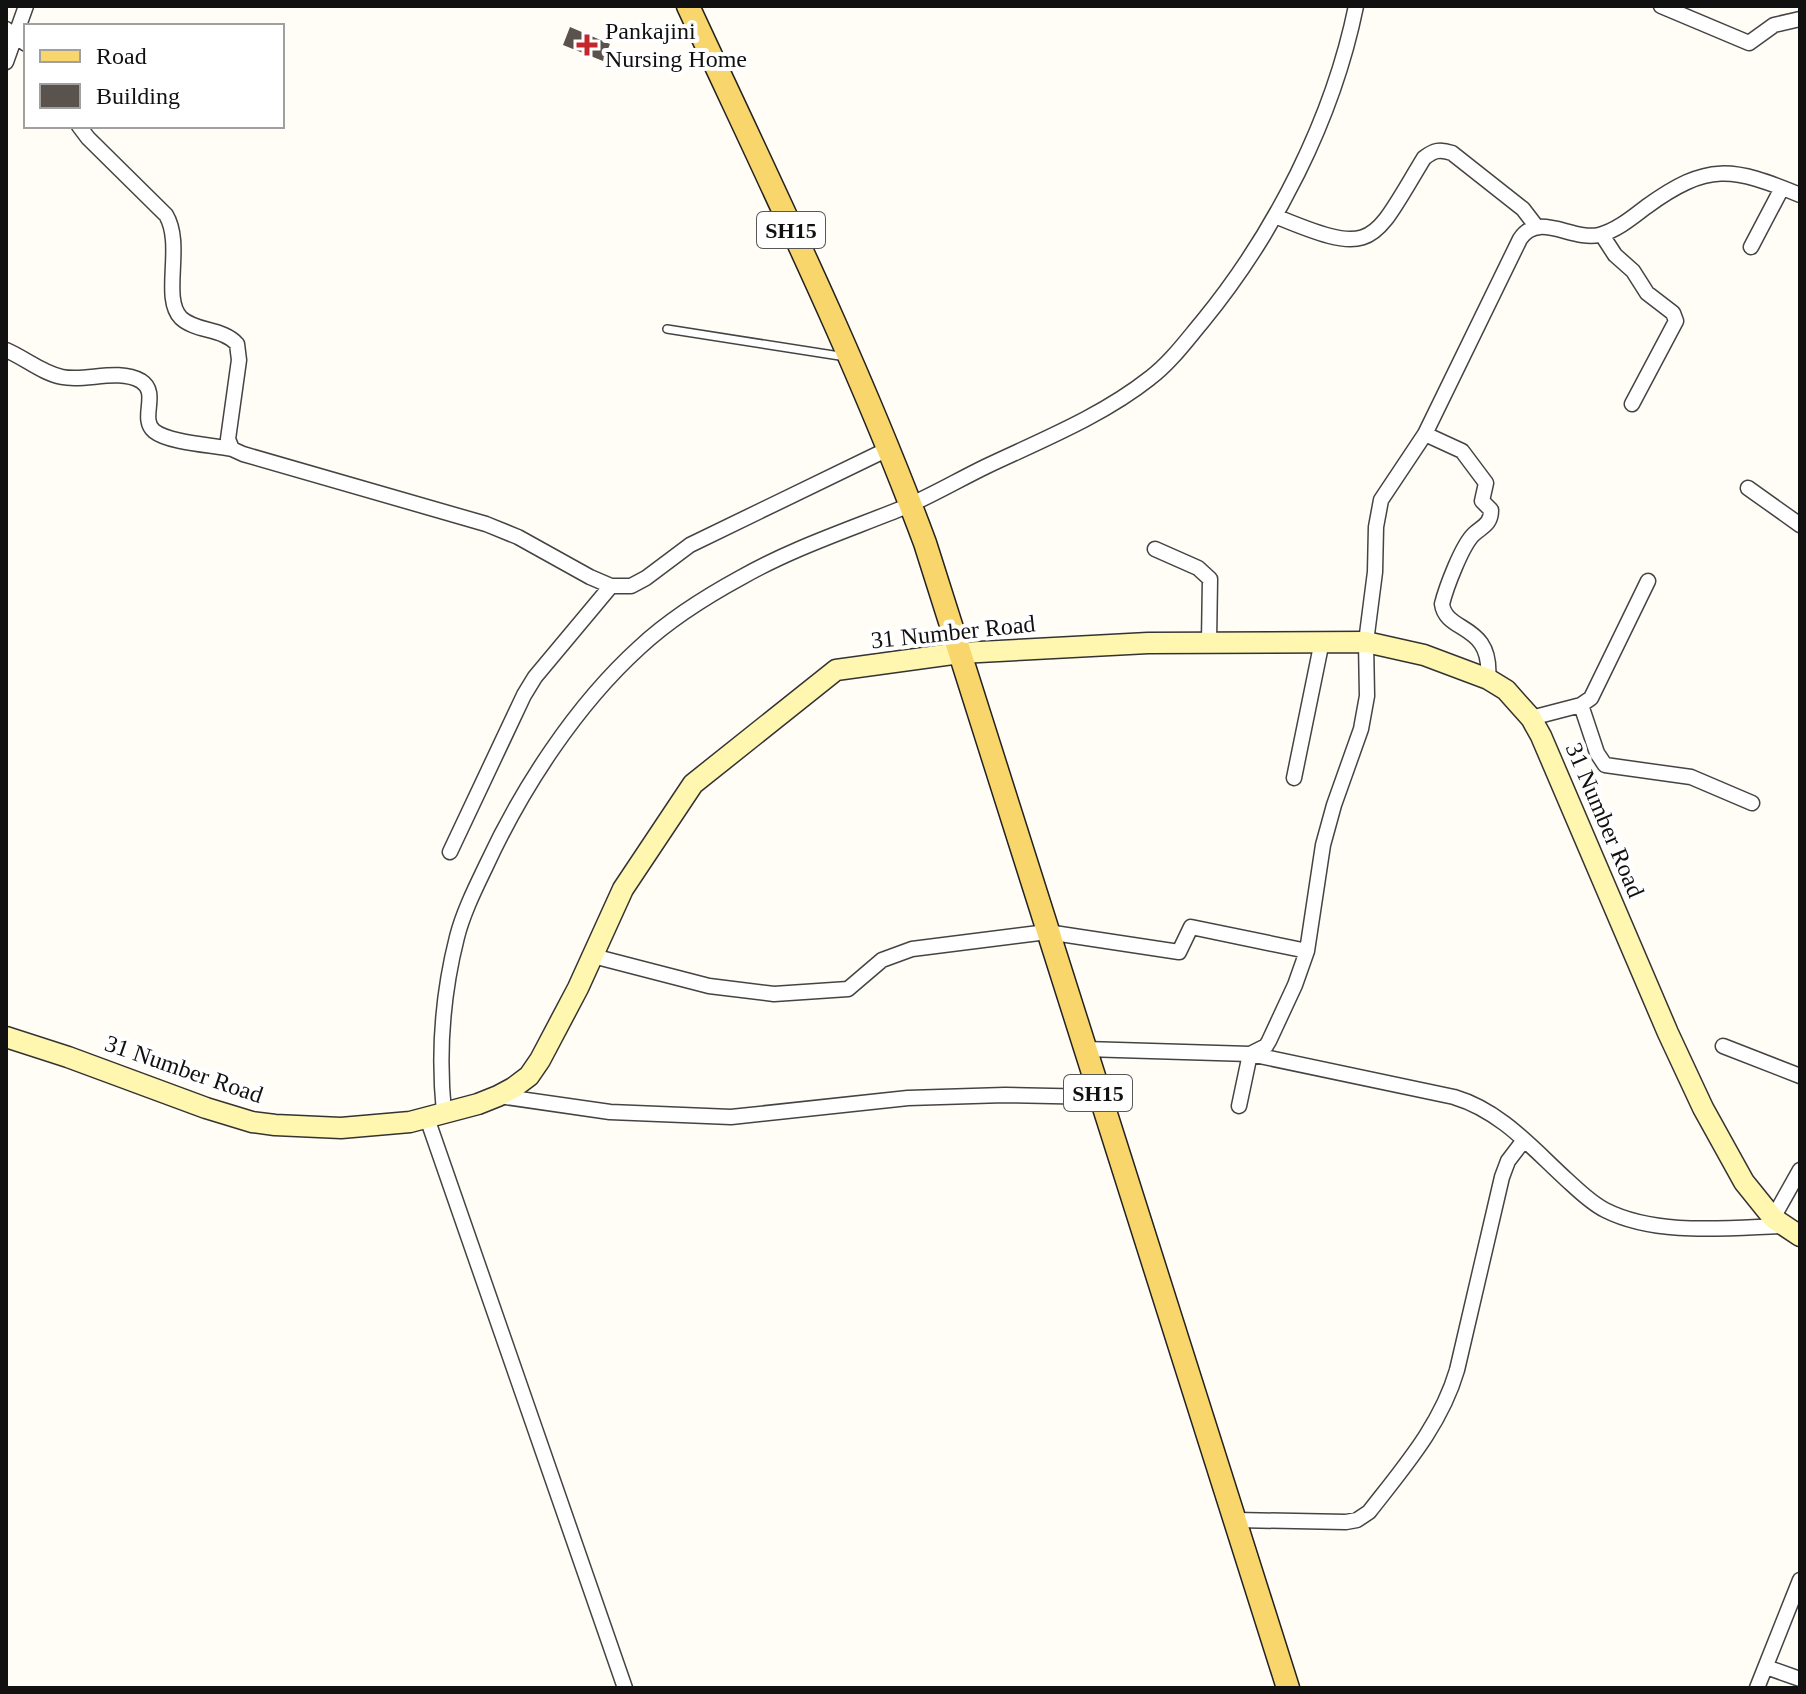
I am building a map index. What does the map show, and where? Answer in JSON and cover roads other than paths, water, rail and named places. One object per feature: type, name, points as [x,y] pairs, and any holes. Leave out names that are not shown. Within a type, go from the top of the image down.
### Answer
[{"type":"main road","name":"SH15","points":[[688,6],[848,357],[909,502],[960,653],[1288,1688]]},
{"type":"main road","name":"31 Number Road","points":[[6,1037],[252,1122],[341,1128],[426,1118],[498,1096],[529,1076],[593,956],[623,889],[693,784],[836,670],[960,653],[1148,643],[1366,642],[1424,655],[1488,679],[1506,690],[1531,718],[1697,1095],[1744,1182],[1777,1222],[1800,1236]]},
{"type":"street","points":[[6,62],[26,6]]},
{"type":"street","points":[[625,1688],[426,1118],[440,1069],[442,1023],[458,934],[473,892],[500,835],[539,769],[593,697],[640,646],[743,576],[1056,433],[1152,377],[1224,295],[1260,244],[1330,99],[1356,6]]},
{"type":"street","points":[[1661,6],[1749,43],[1774,25],[1800,19]]},
{"type":"street","points":[[81,128],[166,215],[173,226],[172,296],[181,318],[225,335],[237,344],[239,360],[228,439],[232,449]]},
{"type":"street","points":[[1275,216],[1321,235],[1341,239],[1358,240],[1373,235],[1387,220],[1424,158],[1442,150],[1452,153],[1523,209],[1536,226]]},
{"type":"street","points":[[1250,1054],[1266,1046],[1269,1041],[1307,951],[1323,845],[1361,729],[1367,696],[1366,642],[1375,572],[1377,515],[1386,493],[1425,434],[1520,239],[1536,226],[1576,235],[1602,235],[1680,184],[1706,175],[1744,174],[1800,195]]},
{"type":"street","points":[[1751,247],[1782,188]]},
{"type":"street","points":[[1602,235],[1615,255],[1633,271],[1647,293],[1673,313],[1676,321],[1632,404]]},
{"type":"street","points":[[6,350],[62,377],[117,376],[141,381],[150,395],[149,424],[153,431],[177,439],[232,449],[486,524],[518,537],[611,586],[631,586],[690,545],[889,452]]},
{"type":"street","points":[[1425,434],[1462,451],[1485,481],[1482,501],[1492,515],[1469,540],[1442,604],[1447,615],[1480,639],[1487,651],[1488,679]]},
{"type":"street","points":[[1748,488],[1800,525]]},
{"type":"street","points":[[1155,549],[1198,568],[1210,579],[1209,642]]},
{"type":"street","points":[[1531,718],[1581,705],[1594,693],[1648,581]]},
{"type":"street","points":[[450,852],[524,695],[535,677],[611,586]]},
{"type":"street","points":[[1294,778],[1322,641]]},
{"type":"street","points":[[1581,705],[1597,753],[1605,765],[1691,777],[1752,803]]},
{"type":"street","points":[[593,956],[730,990],[774,994],[848,989],[882,960],[899,952],[1047,932],[1179,952],[1191,927],[1307,951]]},
{"type":"street","points":[[1723,1046],[1800,1076]]},
{"type":"street","points":[[1085,1049],[1250,1054],[1475,1104],[1506,1123],[1586,1197],[1606,1211],[1663,1226],[1705,1229],[1777,1222],[1800,1170]]},
{"type":"street","points":[[1239,1106],[1250,1054]]},
{"type":"street","points":[[498,1096],[610,1112],[702,1117],[755,1115],[908,1098],[1005,1095],[1099,1097]]},
{"type":"street","points":[[1236,1520],[1357,1520],[1369,1512],[1428,1435],[1450,1392],[1502,1177],[1508,1161],[1524,1140]]},
{"type":"street","points":[[1757,1688],[1800,1580]]},
{"type":"street","points":[[1766,1667],[1800,1679]]},
{"type":"lane","points":[[667,329],[848,357]]},
{"type":"place","name":"Pankajini Nursing Home","points":[[587,45]]}]
